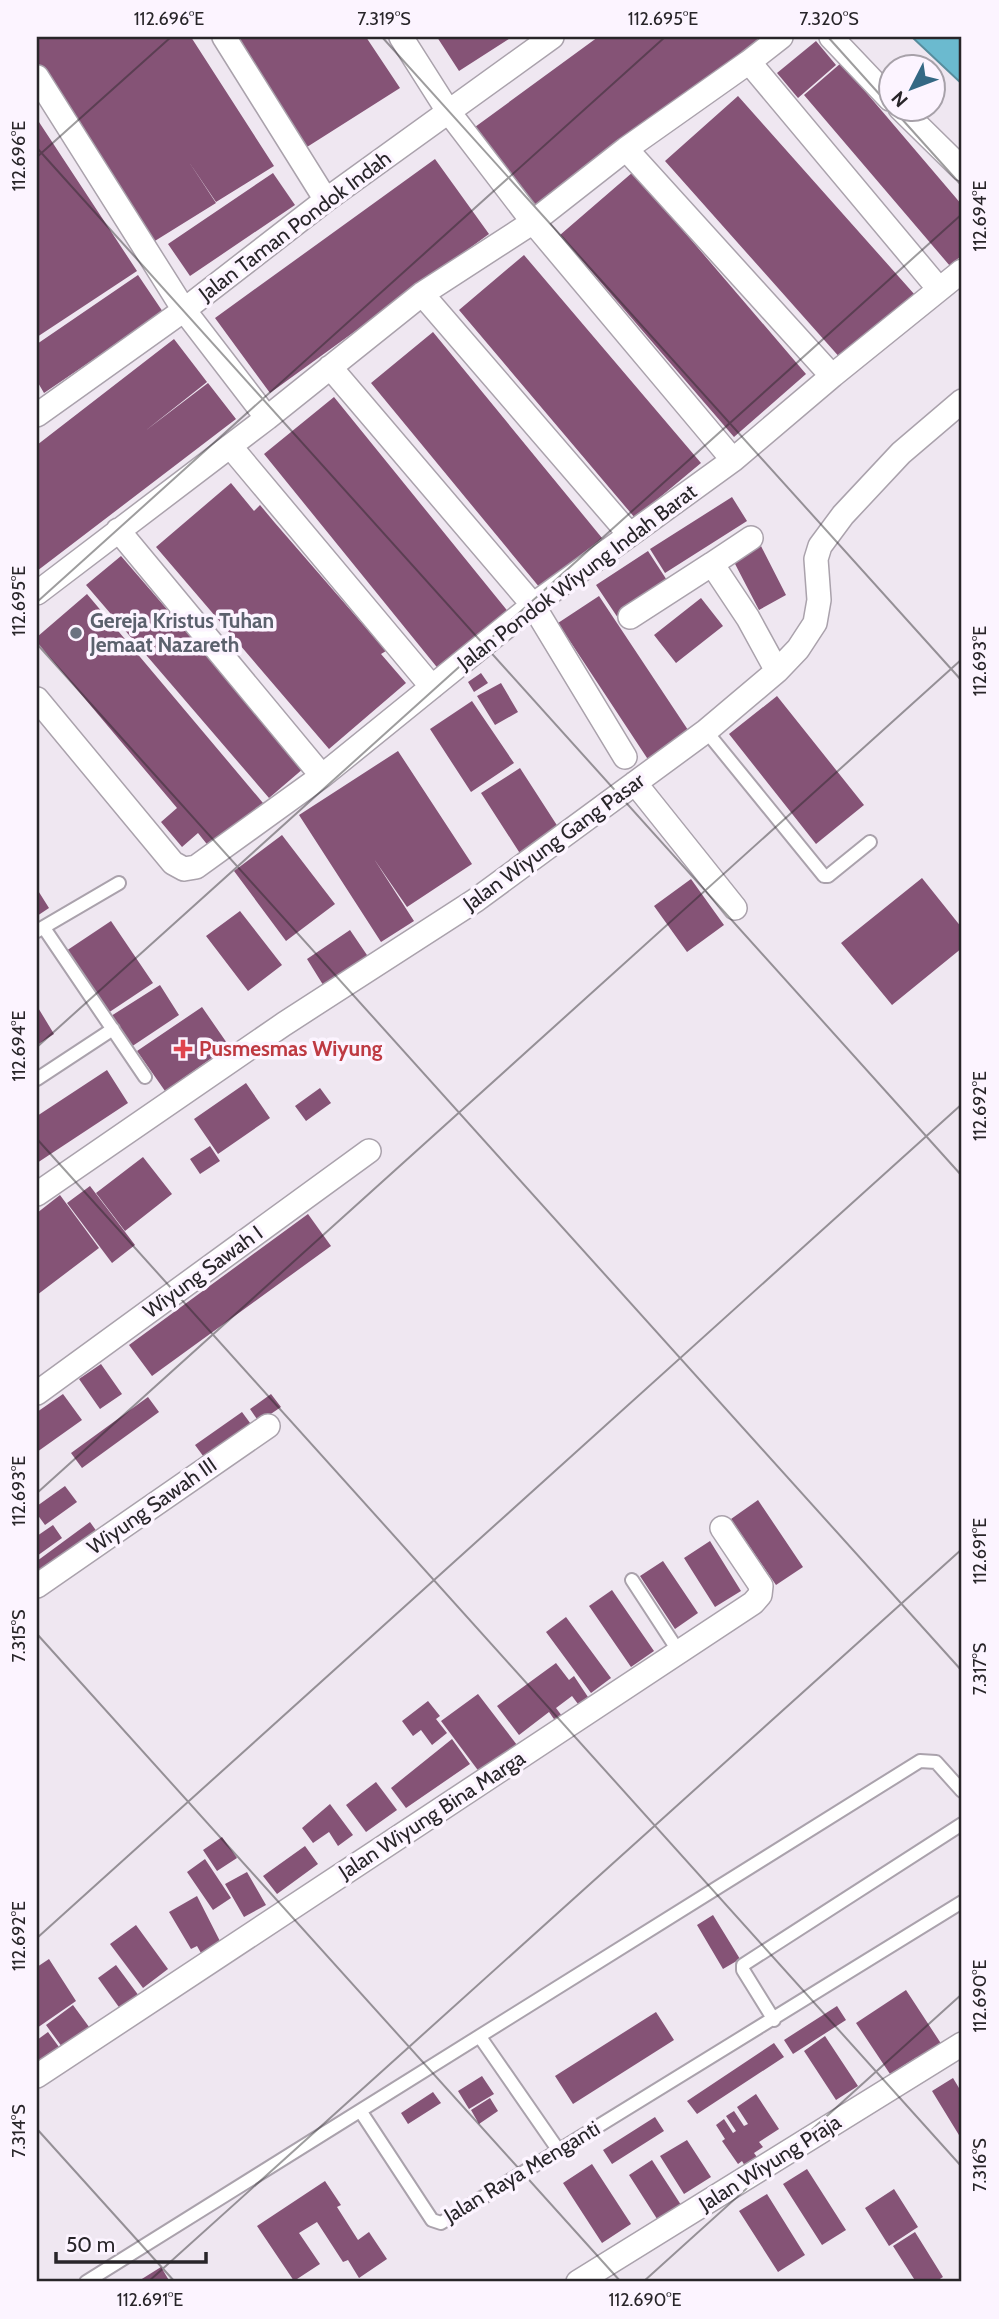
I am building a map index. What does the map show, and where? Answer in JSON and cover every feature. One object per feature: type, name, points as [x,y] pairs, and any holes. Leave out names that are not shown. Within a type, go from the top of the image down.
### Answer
[{"type":"street","points":[[225,37],[326,200]]},
{"type":"street","points":[[401,37],[449,111],[533,222],[733,460]]},
{"type":"street","name":"Jalan Taman Pondok Indah","points":[[38,411],[184,310],[326,200],[552,37]]},
{"type":"street","points":[[37,593],[267,418],[422,294],[533,222],[625,149],[781,37]]},
{"type":"street","points":[[831,37],[876,84]]},
{"type":"street","points":[[749,62],[939,289]]},
{"type":"street","points":[[37,77],[184,310],[267,418]]},
{"type":"street","points":[[915,122],[962,169]]},
{"type":"street","points":[[625,149],[832,376]]},
{"type":"street","name":"Jalan Pondok Wiyung Indah Barat","points":[[37,699],[173,863],[184,869],[196,867],[322,776],[533,605],[733,460],[962,271]]},
{"type":"street","points":[[422,294],[630,535]]},
{"type":"street","points":[[330,367],[533,605],[625,757]]},
{"type":"street","name":"Jalan Wiyung Gang Pasar","points":[[37,1194],[284,1024],[476,900],[706,731],[777,671],[798,649],[815,623],[819,600],[816,559],[820,546],[843,515],[901,453],[962,401]]},
{"type":"street","points":[[230,446],[432,688]]},
{"type":"street","points":[[118,530],[322,776]]},
{"type":"street","points":[[630,617],[751,538]]},
{"type":"street","points":[[712,564],[748,618],[777,671]]},
{"type":"street","points":[[635,783],[735,908]]},
{"type":"street","name":"Wiyung Sawah I","points":[[37,1393],[369,1151]]},
{"type":"street","name":"Wiyung Sawah III","points":[[37,1586],[268,1426]]},
{"type":"street","name":"Jalan Wiyung Bina Marga","points":[[37,2076],[754,1603],[760,1595],[761,1586],[722,1528]]},
{"type":"street","name":"Jalan Wiyung Praja","points":[[578,2282],[962,2044]]},
{"type":"lane","points":[[706,731],[824,876],[828,876],[870,842]]},
{"type":"lane","points":[[119,883],[40,929],[145,1077]]},
{"type":"lane","points":[[37,1079],[113,1029]]},
{"type":"lane","points":[[632,1580],[679,1652]]},
{"type":"lane","points":[[86,2282],[920,1761],[936,1762],[962,1791]]},
{"type":"lane","points":[[774,2020],[743,1970],[743,1965],[962,1824]]},
{"type":"lane","name":"Jalan Raya Menganti","points":[[360,2112],[432,2220],[438,2223],[774,2020],[962,1902]]},
{"type":"lane","points":[[480,2037],[559,2151]]},
{"type":"water","points":[[912,37],[962,37],[962,84],[946,69],[946,52],[928,52]]},
{"type":"building","points":[[37,37],[191,37],[274,166],[216,202],[189,162],[216,203],[150,244],[37,65]]},
{"type":"building","points":[[235,37],[366,37],[400,88],[307,147]]},
{"type":"building","points":[[437,37],[512,37],[459,71]]},
{"type":"building","points":[[598,37],[768,37],[532,209],[475,127]]},
{"type":"building","points":[[816,41],[836,65],[798,98],[777,73]]},
{"type":"building","points":[[841,63],[876,104],[876,122],[891,122],[962,205],[962,255],[950,266],[804,95]]},
{"type":"building","points":[[738,96],[915,295],[842,360],[665,161]]},
{"type":"building","points":[[37,119],[137,271],[37,337]]},
{"type":"building","points":[[435,159],[489,234],[270,393],[215,318]]},
{"type":"building","points":[[633,172],[806,374],[734,437],[560,235]]},
{"type":"building","points":[[273,173],[295,205],[190,276],[168,244]]},
{"type":"building","points":[[524,255],[701,463],[635,518],[459,310]]},
{"type":"building","points":[[138,275],[163,312],[44,393],[37,381],[37,344]]},
{"type":"building","points":[[433,332],[602,538],[540,588],[371,383]]},
{"type":"building","points":[[174,339],[207,382],[145,431],[208,383],[236,419],[37,571],[37,445]]},
{"type":"building","points":[[334,397],[510,614],[440,671],[264,454]]},
{"type":"building","points":[[231,483],[254,511],[260,505],[386,651],[381,654],[406,683],[329,749],[156,547]]},
{"type":"building","points":[[732,497],[747,521],[665,573],[650,549]]},
{"type":"building","points":[[761,546],[786,595],[759,610],[733,560]]},
{"type":"building","points":[[648,551],[672,588],[620,621],[596,585]]},
{"type":"building","points":[[121,556],[304,768],[269,798],[86,585]]},
{"type":"building","points":[[87,594],[263,803],[210,848],[198,833],[182,847],[161,822],[177,808],[37,642],[37,637]]},
{"type":"building","points":[[599,596],[690,733],[649,761],[558,623]]},
{"type":"building","points":[[701,598],[723,626],[676,663],[654,635]]},
{"type":"building","points":[[481,673],[488,683],[474,692],[468,682]]},
{"type":"building","points":[[501,683],[518,712],[495,725],[477,696]]},
{"type":"building","points":[[777,696],[864,805],[816,844],[729,734]]},
{"type":"building","points":[[472,701],[514,763],[471,792],[430,729]]},
{"type":"building","points":[[398,751],[472,864],[407,907],[374,859],[414,921],[381,942],[299,815]]},
{"type":"building","points":[[520,768],[560,830],[521,855],[481,793]]},
{"type":"building","points":[[282,835],[335,904],[286,941],[234,871]]},
{"type":"building","points":[[922,878],[962,928],[962,948],[892,1005],[841,943]]},
{"type":"building","points":[[691,879],[724,925],[687,952],[654,906]]},
{"type":"building","points":[[37,889],[49,908],[37,916]]},
{"type":"building","points":[[240,911],[282,965],[248,991],[206,936]]},
{"type":"building","points":[[111,921],[153,983],[105,1015],[63,953]]},
{"type":"building","points":[[350,930],[369,958],[325,988],[307,959]]},
{"type":"building","points":[[160,985],[179,1015],[131,1047],[111,1016]]},
{"type":"building","points":[[37,1006],[54,1034],[37,1045]]},
{"type":"building","name":"Pusmesmas Wiyung","points":[[202,1007],[229,1046],[165,1091],[137,1051]]},
{"type":"building","points":[[107,1070],[128,1103],[37,1163],[37,1116]]},
{"type":"building","points":[[246,1083],[270,1118],[218,1154],[194,1119]]},
{"type":"building","points":[[320,1088],[331,1103],[306,1121],[295,1106]]},
{"type":"building","points":[[210,1146],[220,1161],[200,1174],[190,1159]]},
{"type":"building","points":[[143,1157],[172,1194],[125,1231],[96,1193]]},
{"type":"building","points":[[90,1186],[135,1245],[112,1263],[67,1203]]},
{"type":"building","points":[[60,1195],[99,1248],[37,1295],[37,1213]]},
{"type":"building","points":[[308,1214],[331,1246],[152,1376],[129,1345]]},
{"type":"building","points":[[101,1364],[122,1394],[100,1409],[79,1379]]},
{"type":"building","points":[[63,1394],[82,1420],[37,1452],[37,1412]]},
{"type":"building","points":[[271,1394],[281,1407],[259,1422],[250,1409]]},
{"type":"building","points":[[148,1397],[159,1412],[82,1468],[71,1453]]},
{"type":"building","points":[[242,1412],[256,1431],[209,1464],[195,1445]]},
{"type":"building","points":[[65,1486],[77,1502],[45,1525],[37,1514],[37,1506]]},
{"type":"building","points":[[758,1500],[803,1567],[776,1585],[731,1519]]},
{"type":"building","points":[[90,1522],[100,1536],[37,1583],[37,1561]]},
{"type":"building","points":[[53,1525],[62,1538],[37,1556],[37,1536]]},
{"type":"building","points":[[710,1541],[741,1591],[715,1607],[684,1558]]},
{"type":"building","points":[[663,1561],[698,1613],[675,1629],[640,1576]]},
{"type":"building","points":[[612,1590],[654,1651],[631,1667],[589,1606]]},
{"type":"building","points":[[566,1617],[611,1678],[591,1693],[546,1632]]},
{"type":"building","points":[[556,1663],[569,1680],[574,1676],[588,1697],[578,1704],[572,1696],[556,1708],[568,1724],[561,1729],[549,1712],[519,1735],[497,1706]]},
{"type":"building","points":[[478,1694],[517,1745],[480,1773],[441,1721]]},
{"type":"building","points":[[428,1701],[440,1716],[436,1719],[447,1733],[432,1745],[421,1730],[413,1736],[402,1721]]},
{"type":"building","points":[[452,1739],[470,1764],[406,1808],[391,1788]]},
{"type":"building","points":[[376,1782],[397,1810],[366,1832],[346,1805]]},
{"type":"building","points":[[330,1804],[353,1835],[338,1846],[329,1832],[313,1843],[302,1828]]},
{"type":"building","points":[[222,1837],[237,1858],[217,1871],[203,1850]]},
{"type":"building","points":[[305,1846],[318,1864],[277,1894],[263,1876]]},
{"type":"building","points":[[205,1859],[231,1898],[213,1910],[187,1872]]},
{"type":"building","points":[[247,1872],[266,1905],[244,1917],[225,1884]]},
{"type":"building","points":[[197,1896],[224,1949],[205,1960],[197,1946],[191,1949],[169,1912]]},
{"type":"building","points":[[713,1915],[740,1959],[723,1969],[697,1925]]},
{"type":"building","points":[[136,1925],[168,1969],[143,1988],[110,1944]]},
{"type":"building","points":[[49,1959],[76,2001],[37,2028],[37,1967]]},
{"type":"building","points":[[116,1965],[139,1996],[121,2010],[98,1978]]},
{"type":"building","points":[[906,1990],[942,2045],[890,2074],[856,2023]]},
{"type":"building","points":[[73,2005],[92,2031],[65,2051],[46,2025]]},
{"type":"building","points":[[837,2006],[846,2020],[793,2054],[784,2040]]},
{"type":"building","points":[[656,2012],[674,2040],[573,2104],[555,2076]]},
{"type":"building","points":[[48,2032],[59,2047],[37,2063],[37,2040]]},
{"type":"building","points":[[825,2036],[858,2086],[836,2100],[804,2051]]},
{"type":"building","points":[[774,2043],[784,2057],[697,2114],[687,2101]]},
{"type":"building","points":[[482,2076],[494,2094],[469,2109],[458,2091]]},
{"type":"building","points":[[953,2078],[962,2093],[962,2140],[932,2091]]},
{"type":"building","points":[[433,2092],[441,2103],[408,2124],[401,2113]]},
{"type":"building","points":[[756,2094],[779,2129],[759,2142],[763,2147],[754,2153],[757,2157],[745,2166],[742,2161],[738,2164],[722,2141],[725,2139],[716,2125],[724,2119],[733,2133],[736,2131],[726,2116],[734,2111],[744,2126],[748,2124],[737,2107]]},
{"type":"building","points":[[490,2098],[498,2111],[479,2124],[471,2110]]},
{"type":"building","points":[[655,2117],[664,2131],[612,2164],[603,2150]]},
{"type":"building","points":[[687,2140],[711,2177],[684,2194],[660,2156]]},
{"type":"building","points":[[652,2160],[683,2208],[659,2222],[629,2175]]},
{"type":"building","points":[[592,2164],[631,2224],[602,2243],[563,2183]]},
{"type":"building","points":[[807,2169],[846,2230],[822,2245],[783,2184]]},
{"type":"building","points":[[325,2181],[341,2205],[337,2207],[358,2240],[369,2232],[387,2259],[359,2278],[348,2260],[343,2262],[317,2222],[299,2233],[320,2264],[294,2281],[257,2226]]},
{"type":"building","points":[[894,2189],[918,2227],[889,2246],[865,2208]]},
{"type":"building","points":[[767,2194],[805,2255],[778,2272],[739,2211]]},
{"type":"building","points":[[915,2232],[943,2277],[935,2282],[916,2282],[893,2246]]},
{"type":"building","points":[[161,2267],[170,2282],[137,2282]]},
{"type":"place","name":"Gereja Kristus Tuhan Jemaat Nazareth","points":[[76,633]]},
{"type":"place","name":"Pusmesmas Wiyung","points":[[183,1049]]}]
